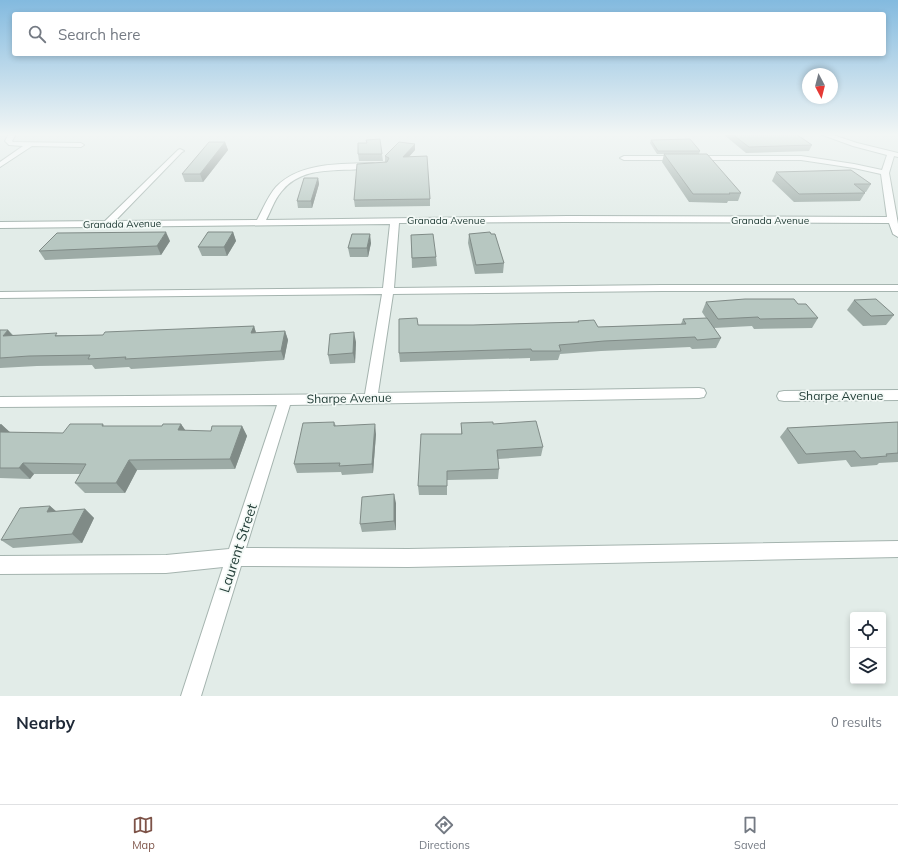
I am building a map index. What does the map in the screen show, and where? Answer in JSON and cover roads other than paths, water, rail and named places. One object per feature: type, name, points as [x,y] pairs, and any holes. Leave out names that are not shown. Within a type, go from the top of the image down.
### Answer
[{"type":"street","points":[[107,224],[165,166]]},
{"type":"street","points":[[261,222],[278,190],[288,181],[298,175],[333,167],[346,166]]},
{"type":"street","points":[[856,166],[884,173]]},
{"type":"street","points":[[887,166],[884,173],[892,220],[898,234]]},
{"type":"street","points":[[371,398],[388,291],[395,220]]},
{"type":"street","name":"Granada Avenue","points":[[0,225],[395,220],[892,220]]},
{"type":"street","points":[[0,295],[844,287],[898,288]]},
{"type":"street","name":"Sharpe Avenue","points":[[0,402],[285,400],[699,393]]},
{"type":"street","name":"Sharpe Avenue","points":[[784,396],[898,395]]},
{"type":"street","name":"Laurent Street","points":[[191,696],[285,400]]},
{"type":"street","points":[[0,565],[166,564],[235,558],[408,558],[898,550]]}]
